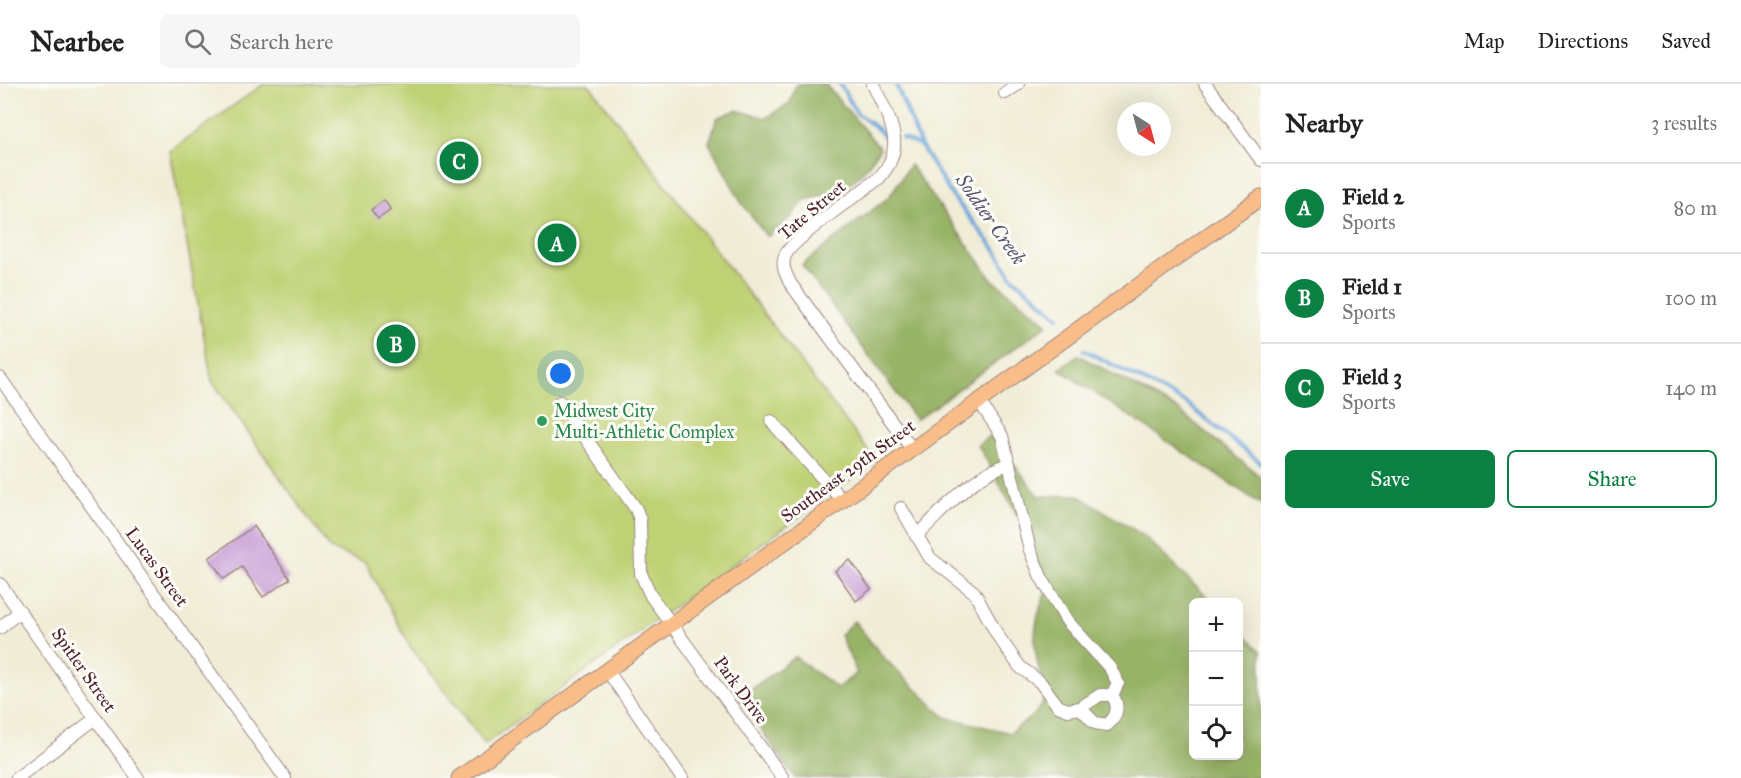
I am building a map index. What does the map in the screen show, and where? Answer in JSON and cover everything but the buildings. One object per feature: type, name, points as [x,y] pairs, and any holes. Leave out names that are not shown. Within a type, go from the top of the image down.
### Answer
[{"type":"main road","name":"Southeast 29th Street","points":[[459,778],[1261,197]]},
{"type":"street","name":"Tate Street","points":[[873,84],[896,140],[889,168],[800,239],[787,252],[784,268],[790,283],[912,449]]},
{"type":"street","points":[[1005,93],[1018,84]]},
{"type":"street","points":[[1205,84],[1261,160]]},
{"type":"street","name":"Lucas Street","points":[[0,378],[285,778]]},
{"type":"street","points":[[979,401],[1002,436],[1030,550],[1041,578],[1066,621],[1110,668],[1118,683],[1112,695]]},
{"type":"street","name":"Park Drive","points":[[560,402],[636,509],[640,520],[641,574],[651,596],[783,778]]},
{"type":"street","points":[[771,421],[842,500]]},
{"type":"street","points":[[916,536],[977,480],[992,469],[1009,464]]},
{"type":"street","points":[[901,508],[930,558],[974,592],[998,636],[1020,667],[1040,682],[1058,706],[1068,710],[1080,708],[1100,695],[1112,695]]},
{"type":"street","name":"Spitler Street","points":[[0,584],[138,778]]},
{"type":"street","points":[[0,628],[20,611]]},
{"type":"street","points":[[607,670],[682,778]]},
{"type":"street","points":[[1080,708],[1095,723],[1107,725],[1114,719],[1117,712],[1116,701],[1112,695]]},
{"type":"street","points":[[17,778],[96,718]]},
{"type":"green space","name":"Midwest City Multi-Athletic Complex","points":[[264,84],[589,84],[876,461],[485,744],[412,649],[365,562],[330,549],[212,381],[170,151]]},
{"type":"green space","points":[[796,84],[825,84],[880,148],[858,177],[830,194],[805,200],[790,218],[767,237],[741,202],[709,143],[717,118],[736,110],[766,118],[790,103]]},
{"type":"green space","points":[[910,165],[992,279],[1048,324],[916,420],[802,265],[889,197]]},
{"type":"green space","points":[[1078,355],[1178,410],[1261,477],[1261,504],[1059,369]]},
{"type":"green space","points":[[991,435],[1039,496],[1078,495],[1144,536],[1208,598],[1189,598],[1189,760],[1243,760],[1243,633],[1261,651],[1261,778],[795,778],[739,698],[795,657],[837,688],[857,673],[840,635],[854,621],[884,658],[945,717],[1010,733],[1035,714],[1047,696],[1035,643],[1037,620],[1046,591],[1021,523],[978,445]]},
{"type":"waterway","name":"Soldier Creek","points":[[840,84],[857,113],[880,131],[888,141]]},
{"type":"waterway","name":"Soldier Creek","points":[[896,84],[921,146],[953,197],[995,249],[1011,276],[1059,317]]},
{"type":"waterway","name":"Soldier Creek","points":[[902,138],[921,146]]},
{"type":"waterway","name":"Soldier Creek","points":[[1084,350],[1186,403],[1261,463]]},
{"type":"place","name":"Field 3","points":[[459,161]]},
{"type":"place","name":"Field 2","points":[[557,243]]},
{"type":"place","name":"Field 1","points":[[396,344]]},
{"type":"place","name":"Midwest City Multi-Athletic Complex","points":[[542,421]]}]
